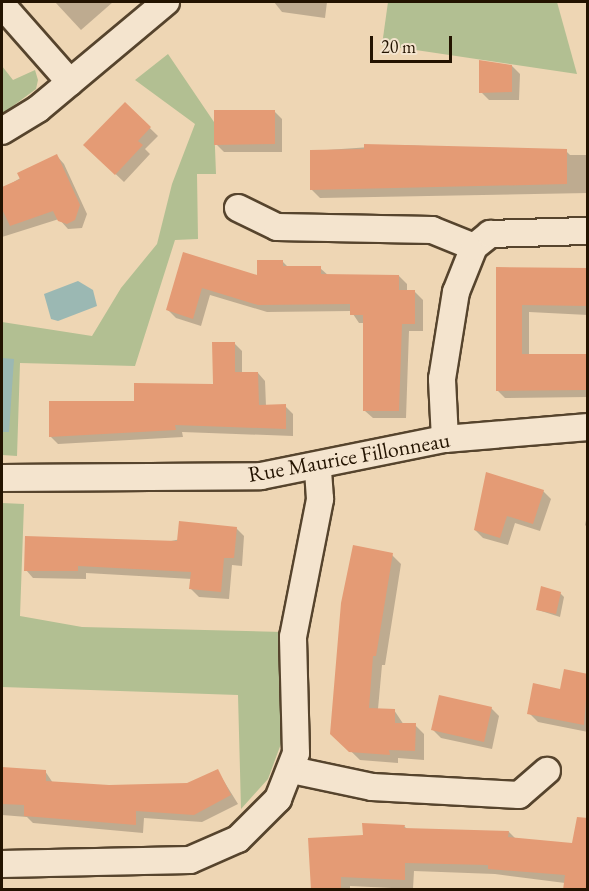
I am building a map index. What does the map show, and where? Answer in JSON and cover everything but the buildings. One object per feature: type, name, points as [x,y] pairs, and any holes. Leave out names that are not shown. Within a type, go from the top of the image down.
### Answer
[{"type":"street","points":[[2,131],[38,109],[166,2]]},
{"type":"street","points":[[2,4],[70,82]]},
{"type":"street","points":[[238,208],[277,227],[432,230],[474,247]]},
{"type":"street","points":[[445,439],[442,379],[456,292],[474,247],[490,234],[588,231]]},
{"type":"street","name":"Rue Maurice Fillonneau","points":[[2,478],[224,478],[318,467],[445,439],[588,427]]},
{"type":"street","points":[[2,864],[166,864],[210,854],[253,827],[278,799],[292,770],[297,730],[293,637],[320,499],[318,467]]},
{"type":"street","points":[[292,770],[372,787],[519,795],[547,771]]},
{"type":"green space","points":[[388,2],[557,2],[577,74],[382,45]]},
{"type":"green space","points":[[168,54],[214,122],[216,174],[197,174],[198,239],[175,240],[135,366],[20,363],[17,456],[2,455],[2,322],[92,336],[121,288],[157,244],[172,184],[195,124],[135,80]]},
{"type":"green space","points":[[2,66],[13,80],[35,70],[38,80],[36,89],[2,114]]},
{"type":"green space","points":[[2,503],[24,504],[20,616],[82,627],[283,632],[285,733],[268,779],[241,809],[238,695],[2,687]]},
{"type":"water","points":[[78,281],[93,290],[97,306],[58,321],[51,319],[44,294]]},
{"type":"water","points":[[2,358],[14,359],[9,432],[2,432]]}]
